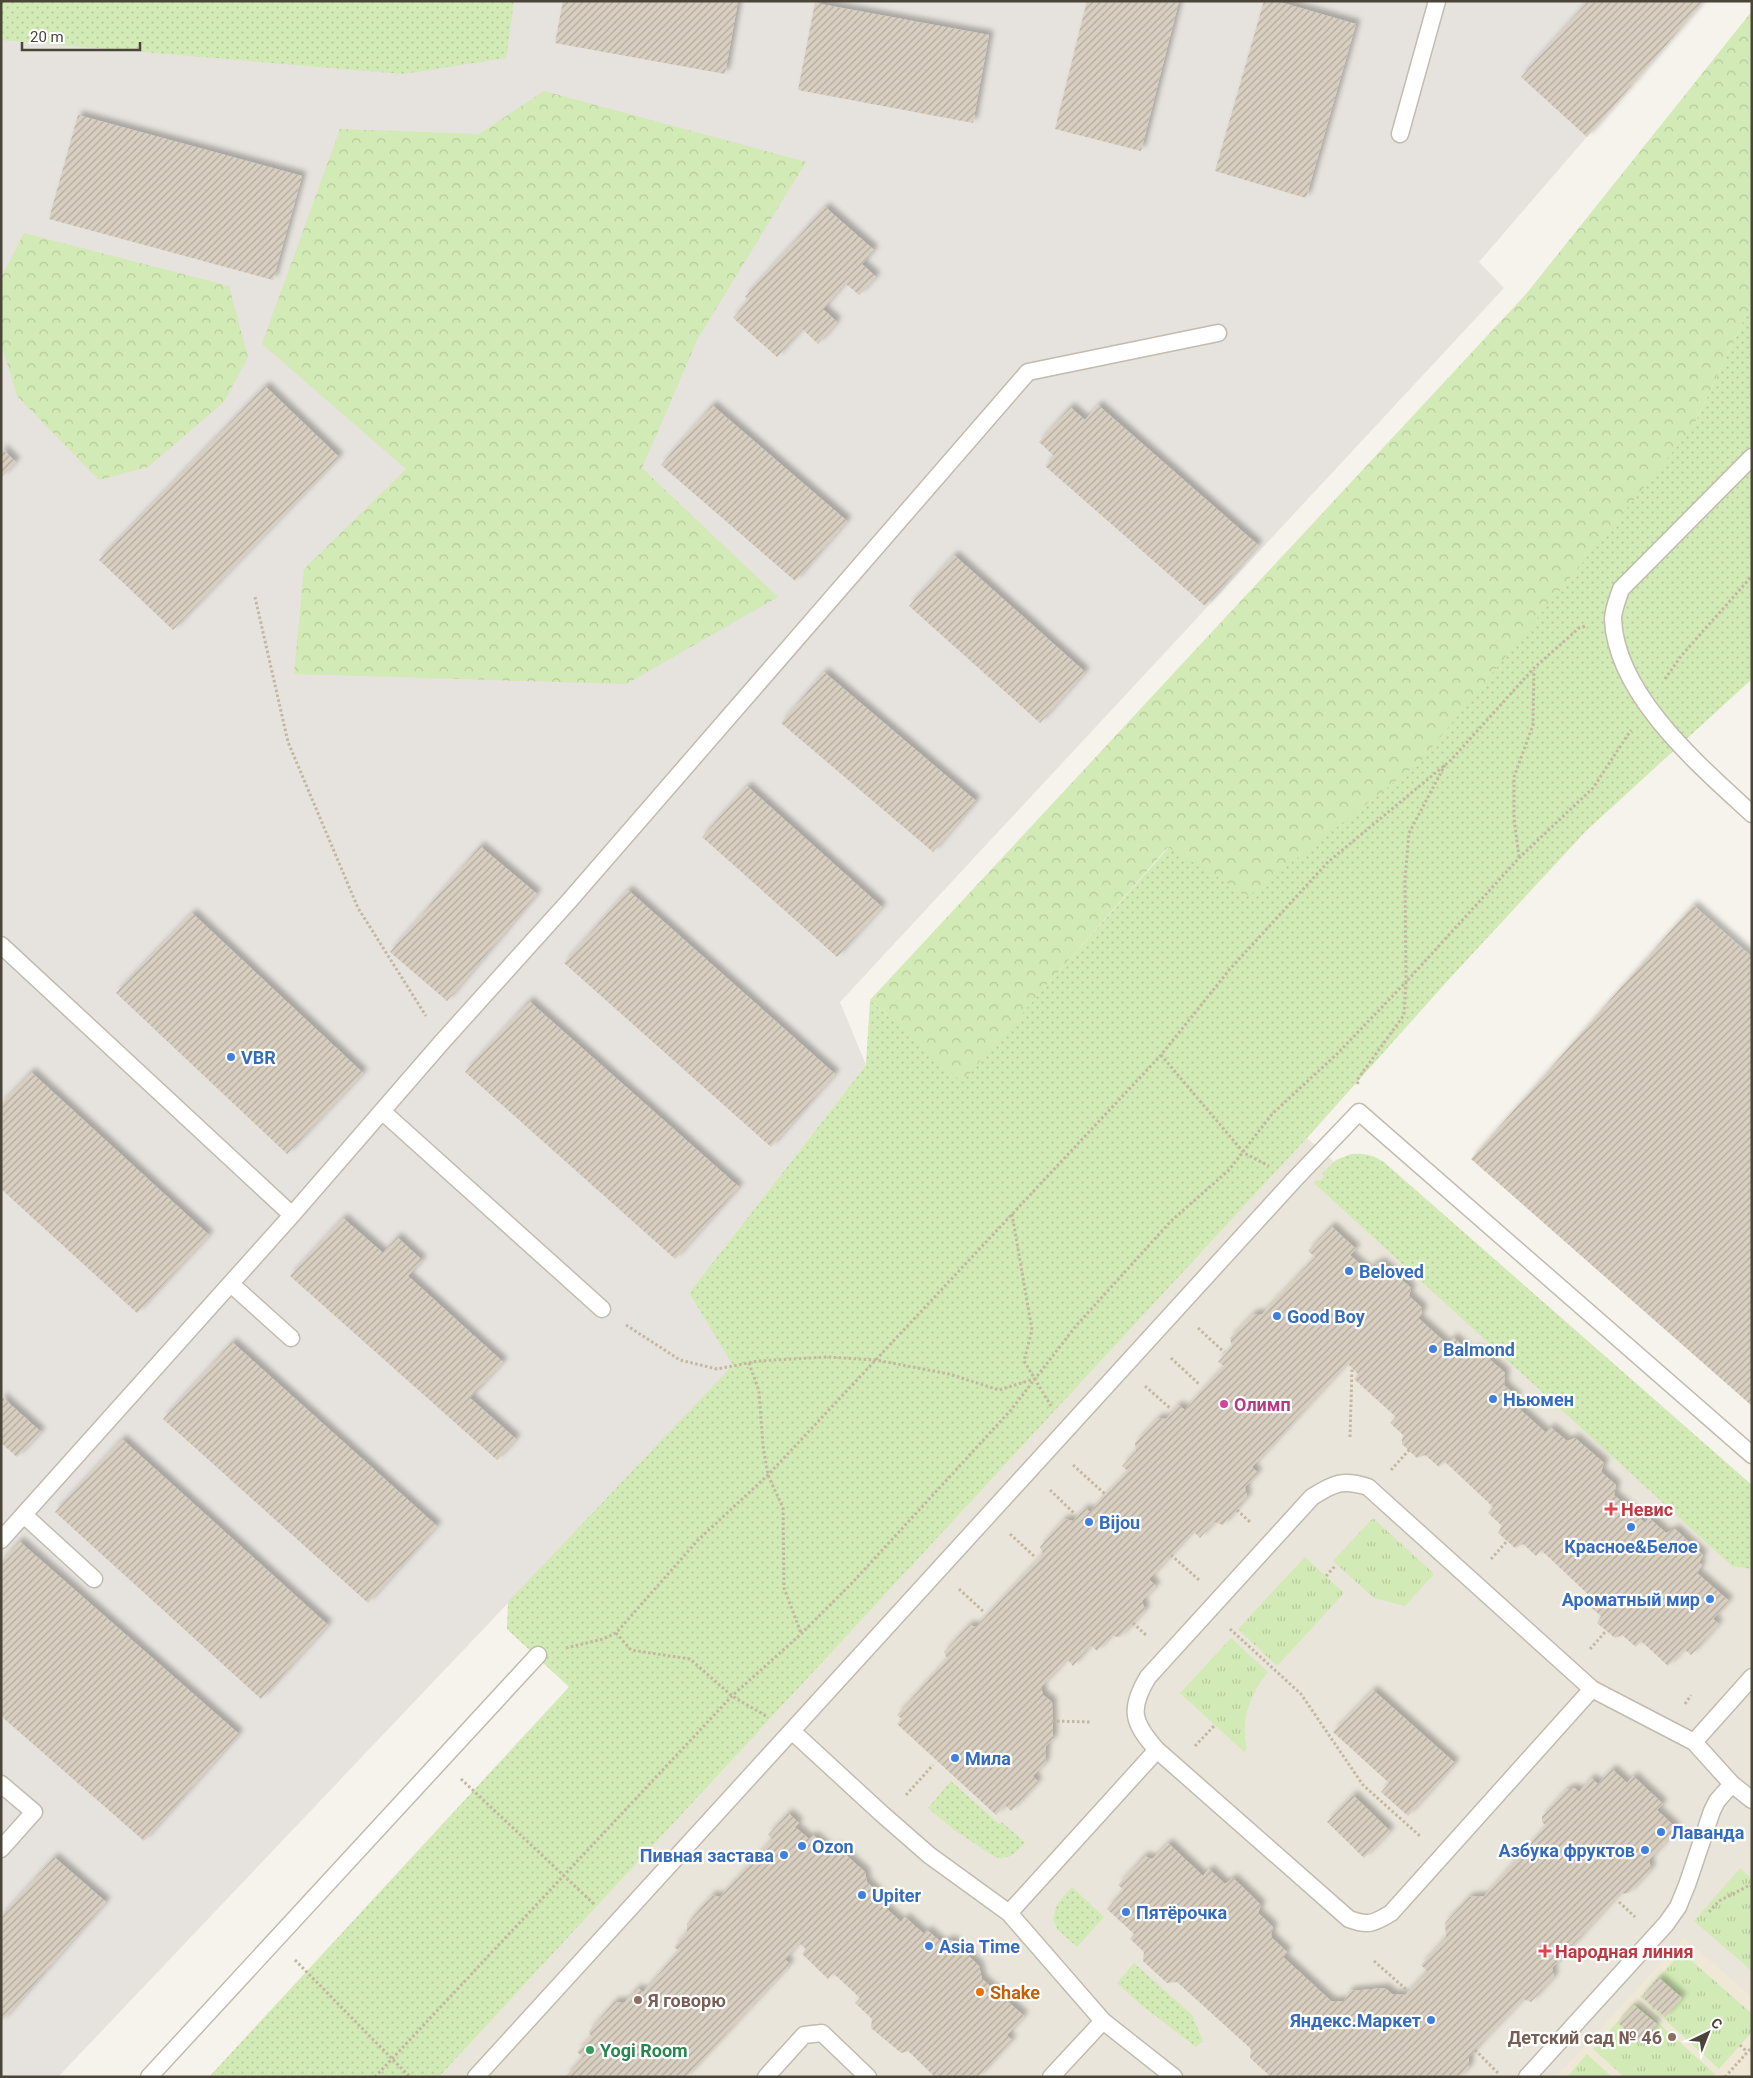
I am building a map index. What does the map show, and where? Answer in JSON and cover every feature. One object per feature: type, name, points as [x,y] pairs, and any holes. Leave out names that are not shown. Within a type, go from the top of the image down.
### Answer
[{"type":"lane","points":[[1400,134],[1437,1]]},
{"type":"lane","points":[[1,1540],[231,1284],[442,1042],[570,900],[1028,372],[1218,333]]},
{"type":"lane","points":[[1752,457],[1621,589],[1613,618],[1620,656],[1636,690],[1685,752],[1752,814]]},
{"type":"lane","points":[[1,946],[292,1215]]},
{"type":"lane","points":[[382,1112],[602,1309]]},
{"type":"lane","points":[[476,2077],[793,1732],[1294,1180],[1359,1112],[1752,1454]]},
{"type":"lane","points":[[231,1284],[291,1338]]},
{"type":"lane","points":[[1592,1689],[1390,1913],[1377,1922],[1363,1924],[1349,1919],[1157,1750],[1141,1732],[1135,1712],[1139,1693],[1148,1677],[1312,1497],[1330,1485],[1351,1482],[1368,1487],[1592,1689],[1659,1722],[1694,1742],[1732,1784],[1752,1800]]},
{"type":"lane","points":[[24,1514],[94,1579]]},
{"type":"lane","points":[[148,2077],[538,1655]]},
{"type":"lane","points":[[1694,1742],[1752,1677]]},
{"type":"lane","points":[[793,1732],[880,1813],[929,1855],[1009,1913],[1103,2021],[1174,2077]]},
{"type":"lane","points":[[1009,1913],[1157,1750]]},
{"type":"lane","points":[[1,1784],[34,1812],[1,1849]]},
{"type":"lane","points":[[1527,2077],[1672,1916],[1687,1885],[1712,1811],[1717,1801],[1732,1784]]},
{"type":"lane","points":[[1050,2077],[1103,2021]]},
{"type":"lane","points":[[766,2077],[804,2035],[822,2033],[868,2077]]},
{"type":"path","points":[[375,2077],[565,1877],[732,1696],[802,1634],[852,1583],[1011,1410],[1075,1327],[1171,1221],[1229,1170],[1244,1153],[1272,1114],[1337,1054],[1406,982],[1519,858],[1593,788],[1681,656],[1752,576]]},
{"type":"path","points":[[255,597],[288,742],[358,908],[442,1042]]},
{"type":"path","points":[[538,1655],[603,1639],[616,1633],[698,1540],[768,1475],[1161,1055],[1230,969],[1328,862],[1444,765],[1534,668],[1579,628],[1613,618]]},
{"type":"path","points":[[1519,858],[1514,819],[1514,777],[1533,725],[1534,668]]},
{"type":"path","points":[[1359,1112],[1357,1080],[1404,1015],[1406,982],[1405,879],[1409,833],[1444,765]]},
{"type":"path","points":[[1161,1055],[1244,1153],[1294,1180]]},
{"type":"path","points":[[1012,1214],[1032,1330],[1024,1361],[1067,1430]]},
{"type":"path","points":[[602,1309],[680,1360],[717,1368],[749,1363],[826,1357],[876,1360],[949,1374],[999,1390],[1035,1379]]},
{"type":"path","points":[[1197,1328],[1224,1352]]},
{"type":"path","points":[[1170,1357],[1200,1385]]},
{"type":"path","points":[[749,1363],[759,1391],[763,1446],[768,1475],[783,1508],[784,1588],[802,1634]]},
{"type":"path","points":[[1350,1437],[1352,1368]]},
{"type":"path","points":[[1145,1385],[1171,1409]]},
{"type":"path","points":[[1389,1472],[1409,1450]]},
{"type":"path","points":[[1072,1464],[1106,1495]]},
{"type":"path","points":[[1050,1490],[1075,1514]]},
{"type":"path","points":[[1236,1510],[1253,1525]]},
{"type":"path","points":[[1009,1533],[1034,1556]]},
{"type":"path","points":[[1487,1563],[1507,1541]]},
{"type":"path","points":[[1171,1555],[1201,1582]]},
{"type":"path","points":[[1326,1576],[1336,1565]]},
{"type":"path","points":[[959,1589],[984,1612]]},
{"type":"path","points":[[1209,1610],[1301,1694],[1363,1785],[1442,1856]]},
{"type":"path","points":[[1133,1623],[1150,1638]]},
{"type":"path","points":[[1586,1653],[1606,1631]]},
{"type":"path","points":[[616,1633],[631,1650],[690,1659],[732,1696],[793,1732]]},
{"type":"path","points":[[1052,1721],[1090,1722]]},
{"type":"path","points":[[441,1759],[615,1924]]},
{"type":"path","points":[[905,1796],[934,1765]]},
{"type":"path","points":[[1619,1902],[1640,1921]]},
{"type":"path","points":[[275,1941],[308,1972],[410,2077]]},
{"type":"path","points":[[1374,1961],[1408,1991]]},
{"type":"path","points":[[1740,2045],[1747,2052]]},
{"type":"path","points":[[1725,2077],[1752,2047]]},
{"type":"path","points":[[1474,2050],[1498,2073]]},
{"type":"shaded area","points":[[1,1],[1704,1],[1479,262],[1504,288],[840,1002],[866,1065],[689,1293],[734,1365],[58,2077],[1,2077]]},
{"type":"shaded area","points":[[1307,1138],[1752,1532],[1752,2077],[439,2077]]},
{"type":"shaded area","name":"Детский сад № 46","points":[[1684,1938],[1752,1997],[1752,2077],[1556,2077]]},
{"type":"green space","points":[[1,1],[514,1],[506,58],[403,74],[1,40]]},
{"type":"green space","points":[[1752,11],[1752,302],[1693,427],[1420,762],[1249,896],[1168,847],[962,1082],[870,1000],[1526,294]]},
{"type":"green space","points":[[544,91],[806,162],[698,338],[642,468],[778,597],[626,684],[294,674],[304,569],[406,469],[262,344],[340,129],[479,134]]},
{"type":"green space","points":[[24,233],[229,286],[248,357],[224,402],[148,467],[99,480],[17,396],[1,343],[1,278]]},
{"type":"green space","points":[[1752,302],[1752,679],[1586,831],[1451,977],[1307,1138],[439,2077],[209,2077],[569,1687],[507,1629],[508,1602],[733,1365],[689,1293],[866,1065],[870,1000],[962,1081],[1169,847],[1693,427]]},
{"type":"green space","points":[[1351,1154],[1369,1155],[1385,1163],[1752,1485],[1752,1569],[1732,1566],[1314,1183],[1317,1180],[1320,1181],[1324,1176],[1322,1174],[1336,1160]]},
{"type":"green space","points":[[1373,1518],[1434,1574],[1405,1606],[1374,1598],[1333,1561]]},
{"type":"green space","points":[[1305,1557],[1344,1593],[1277,1666],[1238,1629]]},
{"type":"green space","points":[[1231,1638],[1268,1672],[1256,1690],[1248,1708],[1245,1727],[1247,1748],[1244,1752],[1180,1693]]},
{"type":"green space","points":[[951,1781],[999,1824],[1002,1822],[1025,1843],[1008,1857],[1000,1858],[995,1857],[953,1829],[928,1808]]},
{"type":"green space","points":[[1740,1868],[1752,1879],[1752,1971],[1694,1921]]},
{"type":"green space","points":[[1072,1887],[1104,1917],[1077,1947],[1057,1929],[1053,1918],[1057,1904]]},
{"type":"green space","points":[[1682,1952],[1752,2014],[1752,2032],[1719,2069],[1640,1997]]},
{"type":"green space","points":[[1134,1963],[1192,2015],[1203,2041],[1196,2047],[1140,2004],[1117,1983]]},
{"type":"green space","points":[[1635,2002],[1715,2074],[1713,2077],[1624,2077],[1593,2049]]},
{"type":"green space","points":[[1587,2054],[1612,2077],[1567,2077]]},
{"type":"building","points":[[563,1],[738,1],[725,74],[555,43]]},
{"type":"building","points":[[1087,1],[1179,1],[1141,151],[1055,129]]},
{"type":"building","points":[[1264,1],[1276,1],[1356,24],[1306,198],[1215,171]]},
{"type":"building","points":[[1588,1],[1703,2],[1587,137],[1521,77]]},
{"type":"building","points":[[815,3],[989,35],[973,123],[798,90]]},
{"type":"building","points":[[78,115],[302,176],[273,280],[49,219]]},
{"type":"building","points":[[825,207],[874,250],[862,264],[876,277],[859,295],[845,283],[823,309],[837,322],[818,344],[802,329],[777,357],[733,318],[749,300],[745,297]]},
{"type":"building","points":[[265,386],[339,457],[173,630],[99,560]]},
{"type":"building","points":[[712,405],[847,521],[795,581],[661,465]]},
{"type":"building","points":[[1098,405],[1258,545],[1205,606],[1045,466],[1054,456],[1039,442],[1070,407],[1085,420]]},
{"type":"building","points":[[1,448],[16,462],[1,478]]},
{"type":"building","points":[[954,555],[1085,672],[1040,723],[909,606]]},
{"type":"building","points":[[824,672],[976,801],[933,852],[781,723]]},
{"type":"building","points":[[747,786],[882,907],[837,957],[702,837]]},
{"type":"building","points":[[480,846],[537,894],[447,1001],[390,952]]},
{"type":"building","points":[[628,890],[835,1074],[771,1147],[564,963]]},
{"type":"building","points":[[1693,905],[1752,957],[1752,1406],[1471,1159]]},
{"type":"building","points":[[192,913],[363,1073],[287,1154],[116,993]]},
{"type":"building","points":[[529,1001],[739,1187],[675,1259],[465,1072]]},
{"type":"building","points":[[31,1072],[209,1235],[137,1313],[1,1189],[1,1104]]},
{"type":"building","points":[[343,1218],[383,1253],[397,1237],[422,1260],[408,1276],[503,1362],[470,1398],[516,1439],[497,1460],[290,1276]]},
{"type":"building","points":[[1331,1226],[1356,1249],[1350,1255],[1368,1271],[1373,1265],[1381,1262],[1411,1288],[1409,1296],[1422,1308],[1422,1313],[1418,1318],[1447,1344],[1453,1337],[1468,1351],[1478,1349],[1505,1373],[1504,1385],[1518,1398],[1513,1403],[1546,1433],[1550,1427],[1567,1441],[1575,1438],[1604,1463],[1601,1472],[1616,1485],[1614,1495],[1645,1523],[1649,1518],[1666,1533],[1675,1529],[1703,1555],[1699,1563],[1702,1565],[1697,1573],[1729,1601],[1713,1619],[1719,1624],[1691,1655],[1684,1649],[1668,1666],[1641,1641],[1636,1647],[1622,1635],[1615,1638],[1597,1623],[1601,1616],[1587,1604],[1592,1598],[1541,1550],[1536,1556],[1523,1544],[1515,1548],[1498,1533],[1502,1526],[1488,1513],[1493,1507],[1444,1461],[1439,1467],[1425,1455],[1417,1458],[1402,1444],[1404,1436],[1390,1423],[1396,1417],[1354,1379],[1358,1374],[1347,1363],[1252,1467],[1258,1473],[1245,1487],[1247,1497],[1223,1525],[1214,1522],[1200,1538],[1193,1531],[1149,1579],[1156,1586],[1142,1601],[1145,1610],[1120,1637],[1111,1636],[1097,1651],[1091,1645],[1073,1666],[1067,1659],[1041,1687],[1043,1695],[1052,1702],[1053,1739],[1046,1746],[1045,1763],[1033,1776],[1038,1782],[1011,1811],[1005,1805],[996,1815],[897,1724],[902,1719],[897,1715],[947,1659],[944,1652],[969,1625],[976,1627],[1043,1554],[1040,1547],[1064,1519],[1073,1521],[1085,1508],[1090,1512],[1128,1471],[1122,1466],[1136,1451],[1135,1443],[1158,1418],[1166,1419],[1178,1405],[1185,1410],[1224,1366],[1218,1362],[1232,1347],[1230,1338],[1253,1314],[1262,1314],[1315,1257],[1308,1251]]},
{"type":"building","points":[[232,1342],[437,1526],[368,1603],[163,1419]]},
{"type":"building","points":[[1,1396],[41,1432],[17,1457],[1,1443]]},
{"type":"building","points":[[122,1439],[328,1625],[261,1699],[55,1512]]},
{"type":"building","points":[[19,1541],[239,1734],[144,1841],[1,1716],[1,1562]]},
{"type":"building","points":[[1373,1690],[1455,1763],[1408,1816],[1381,1792],[1389,1783],[1333,1732]]},
{"type":"building","points":[[1612,1769],[1627,1783],[1633,1776],[1663,1804],[1657,1810],[1677,1829],[1649,1860],[1651,1869],[1629,1893],[1619,1894],[1552,1968],[1554,1977],[1531,2002],[1523,1999],[1481,2043],[1469,2057],[1469,2067],[1460,2077],[1271,2077],[1250,2058],[1251,2049],[1177,1982],[1167,1983],[1143,1961],[1144,1952],[1130,1939],[1134,1934],[1107,1909],[1124,1890],[1118,1885],[1144,1856],[1152,1859],[1168,1843],[1203,1876],[1209,1869],[1225,1884],[1233,1878],[1261,1905],[1258,1913],[1273,1927],[1272,1938],[1287,1952],[1283,1957],[1331,2001],[1344,2001],[1349,1991],[1385,1988],[1392,1994],[1405,1995],[1427,1971],[1421,1965],[1446,1937],[1445,1923],[1469,1897],[1484,1896],[1546,1826],[1542,1822],[1542,1817],[1566,1790],[1575,1788],[1579,1792],[1591,1778],[1598,1784]]},
{"type":"building","points":[[1353,1795],[1390,1831],[1364,1858],[1327,1822]]},
{"type":"building","points":[[788,1813],[799,1823],[795,1827],[809,1839],[813,1835],[830,1850],[837,1847],[865,1872],[867,1882],[882,1897],[878,1901],[901,1922],[905,1917],[924,1934],[927,1930],[943,1944],[947,1940],[952,1940],[979,1966],[982,1979],[1024,2016],[1007,2035],[1012,2040],[978,2077],[970,2075],[968,2077],[935,2077],[908,2051],[901,2053],[871,2028],[872,2019],[855,2003],[860,1998],[833,1973],[828,1979],[802,1954],[806,1949],[799,1943],[785,1959],[790,1964],[686,2077],[565,2077],[583,2057],[577,2052],[591,2037],[589,2031],[614,2002],[625,2002],[637,1988],[643,1992],[679,1951],[674,1947],[687,1932],[687,1924],[712,1895],[720,1897],[772,1839],[768,1835]]},
{"type":"building","points":[[54,1857],[106,1902],[1,2022],[1,1917]]},
{"type":"building","points":[[1659,1978],[1682,1998],[1665,2017],[1642,1997]]},
{"type":"building","points":[[1634,2005],[1657,2024],[1641,2044],[1618,2023]]},
{"type":"place","name":"VBR","points":[[231,1057]]},
{"type":"place","name":"Beloved","points":[[1349,1271]]},
{"type":"place","name":"Good Boy","points":[[1277,1316]]},
{"type":"place","name":"Balmond","points":[[1433,1349]]},
{"type":"place","name":"Ньюмен","points":[[1493,1399]]},
{"type":"place","name":"Олимп","points":[[1224,1404]]},
{"type":"place","name":"Невис","points":[[1611,1509]]},
{"type":"place","name":"Bijou","points":[[1089,1522]]},
{"type":"place","name":"Красное&Белое","points":[[1631,1527]]},
{"type":"place","name":"Ароматный мир","points":[[1710,1599]]},
{"type":"place","name":"Мила","points":[[955,1758]]},
{"type":"place","name":"Лаванда","points":[[1661,1832]]},
{"type":"place","name":"Ozon","points":[[802,1846]]},
{"type":"place","name":"Азбука фруктов","points":[[1645,1850]]},
{"type":"place","name":"Пивная застава","points":[[784,1855]]},
{"type":"place","name":"Upiter","points":[[862,1895]]},
{"type":"place","name":"Пятёрочка","points":[[1126,1912]]},
{"type":"place","name":"Asia Time","points":[[929,1946]]},
{"type":"place","name":"Народная линия","points":[[1545,1951]]},
{"type":"place","name":"Shake","points":[[980,1992]]},
{"type":"place","name":"Я говорю","points":[[638,2000]]},
{"type":"place","name":"Яндекс.Маркет","points":[[1431,2020]]},
{"type":"place","name":"Детский сад № 46","points":[[1672,2037]]},
{"type":"place","name":"Yogi Room","points":[[590,2050]]}]
